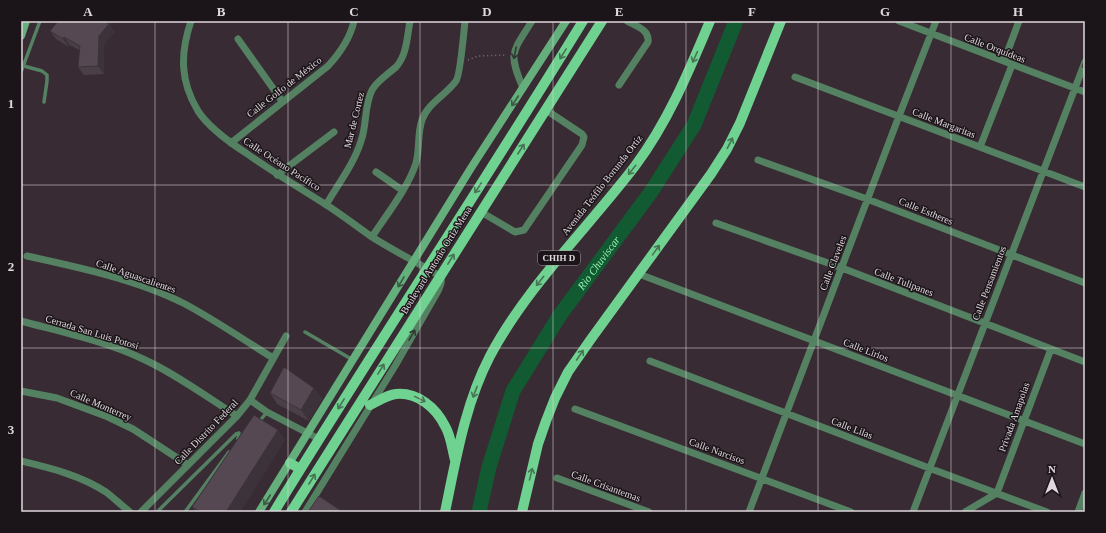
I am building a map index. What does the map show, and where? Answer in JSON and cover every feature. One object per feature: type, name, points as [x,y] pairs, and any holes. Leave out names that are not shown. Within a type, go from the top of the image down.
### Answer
[{"type":"main road","name":"Boulevard Antonio Ortiz Mena","points":[[274,512],[318,439],[583,21]]},
{"type":"main road","name":"Boulevard Antonio Ortiz Mena","points":[[291,512],[602,21]]},
{"type":"main road","name":"Avenida Teófilo Borunda Ortíz","points":[[445,512],[455,464],[471,403],[480,378],[493,351],[523,302],[635,166],[660,130],[710,21]]},
{"type":"main road","points":[[522,512],[538,444],[555,398],[568,372],[711,174],[727,149],[754,92],[781,21]]},
{"type":"main road","points":[[370,405],[395,394],[410,394],[425,401],[438,414],[446,427],[450,438],[455,464]]},
{"type":"main road","points":[[290,463],[300,469]]},
{"type":"street","points":[[21,36],[26,21]]},
{"type":"street","name":"Calle Océano Pacífico","points":[[191,21],[185,38],[183,62],[184,80],[188,92],[199,112],[209,124],[231,143],[277,175],[326,205],[372,236],[440,276]]},
{"type":"street","name":"Calle Golfo de México","points":[[231,143],[328,66],[348,40],[354,21]]},
{"type":"street","name":"Mar de Cortez","points":[[326,205],[356,155],[362,140],[372,90],[403,58],[410,21]]},
{"type":"street","points":[[372,236],[411,176],[416,162],[419,130],[422,119],[427,111],[457,80],[465,21]]},
{"type":"street","points":[[523,88],[515,67],[513,55],[516,47],[532,21]]},
{"type":"street","name":"Boulevard Antonio Ortiz Mena","points":[[259,512],[414,261],[566,21]]},
{"type":"street","points":[[619,85],[648,42],[648,34],[627,21]]},
{"type":"street","name":"Calle Orquídeas","points":[[899,21],[1085,92]]},
{"type":"street","name":"Calle Claveles","points":[[749,512],[936,21]]},
{"type":"street","points":[[1004,61],[1019,21]]},
{"type":"street","points":[[238,39],[282,101]]},
{"type":"street","name":"Calle Pensamientos","points":[[913,512],[1085,62]]},
{"type":"street","points":[[980,147],[1012,65]]},
{"type":"street","name":"Calle Margaritas","points":[[795,77],[1085,187]]},
{"type":"street","points":[[481,212],[515,232],[524,230],[582,145],[584,137],[582,134],[546,110]]},
{"type":"street","points":[[277,175],[334,132]]},
{"type":"street","name":"Calle Estheres","points":[[758,160],[867,199],[1010,256],[1085,283]]},
{"type":"street","points":[[376,172],[402,190]]},
{"type":"street","name":"Calle Tulipanes","points":[[716,223],[842,268],[1085,362]]},
{"type":"street","name":"Calle Aguascalientes","points":[[27,256],[79,268],[157,292],[185,304],[273,358]]},
{"type":"street","name":"Calle Lirios","points":[[639,274],[1085,444]]},
{"type":"street","points":[[305,512],[435,296],[441,284],[440,276]]},
{"type":"street","name":"Cerrada San Luis Potosí","points":[[21,321],[109,346],[144,359],[237,416]]},
{"type":"street","name":"Calle Distrito Federal","points":[[141,512],[237,416],[250,400],[286,336]]},
{"type":"street","name":"Privada Amapolas","points":[[997,493],[1050,349]]},
{"type":"street","name":"Calle Lilas","points":[[650,361],[1047,512]]},
{"type":"street","name":"Calle Monterrey","points":[[21,391],[57,398],[108,417],[133,429],[188,466]]},
{"type":"street","points":[[250,400],[267,412],[318,439]]},
{"type":"street","name":"Calle Narcisos","points":[[575,409],[851,512]]},
{"type":"street","points":[[21,462],[51,468],[78,478],[105,492],[130,512]]},
{"type":"street","name":"Calle Crisantemas","points":[[557,478],[649,512]]},
{"type":"street","points":[[965,512],[997,493]]},
{"type":"street","points":[[1078,512],[1085,495]]},
{"type":"lane","points":[[21,72],[40,21]]},
{"type":"lane","points":[[24,66],[47,75],[44,102]]},
{"type":"lane","points":[[305,332],[354,360]]},
{"type":"lane","points":[[254,429],[267,412]]},
{"type":"lane","points":[[157,512],[236,434],[239,433],[239,437],[236,441]]},
{"type":"lane","points":[[185,512],[233,446]]},
{"type":"path","points":[[460,63],[478,56],[513,55]]},
{"type":"building","points":[[58,21],[105,21],[109,24],[99,36],[98,66],[78,67],[80,46],[64,37],[63,39],[50,31]]},
{"type":"building","points":[[1085,58],[1085,68],[1082,67]]},
{"type":"building","points":[[284,367],[314,388],[301,410],[270,393]]},
{"type":"building","points":[[254,415],[278,430],[226,512],[201,512],[192,507]]},
{"type":"building","points":[[319,496],[340,510],[339,512],[308,512]]},
{"type":"waterway","name":"Rio Chuviscar","points":[[479,512],[489,467],[513,391],[560,315],[651,192],[694,125],[736,21]]}]
